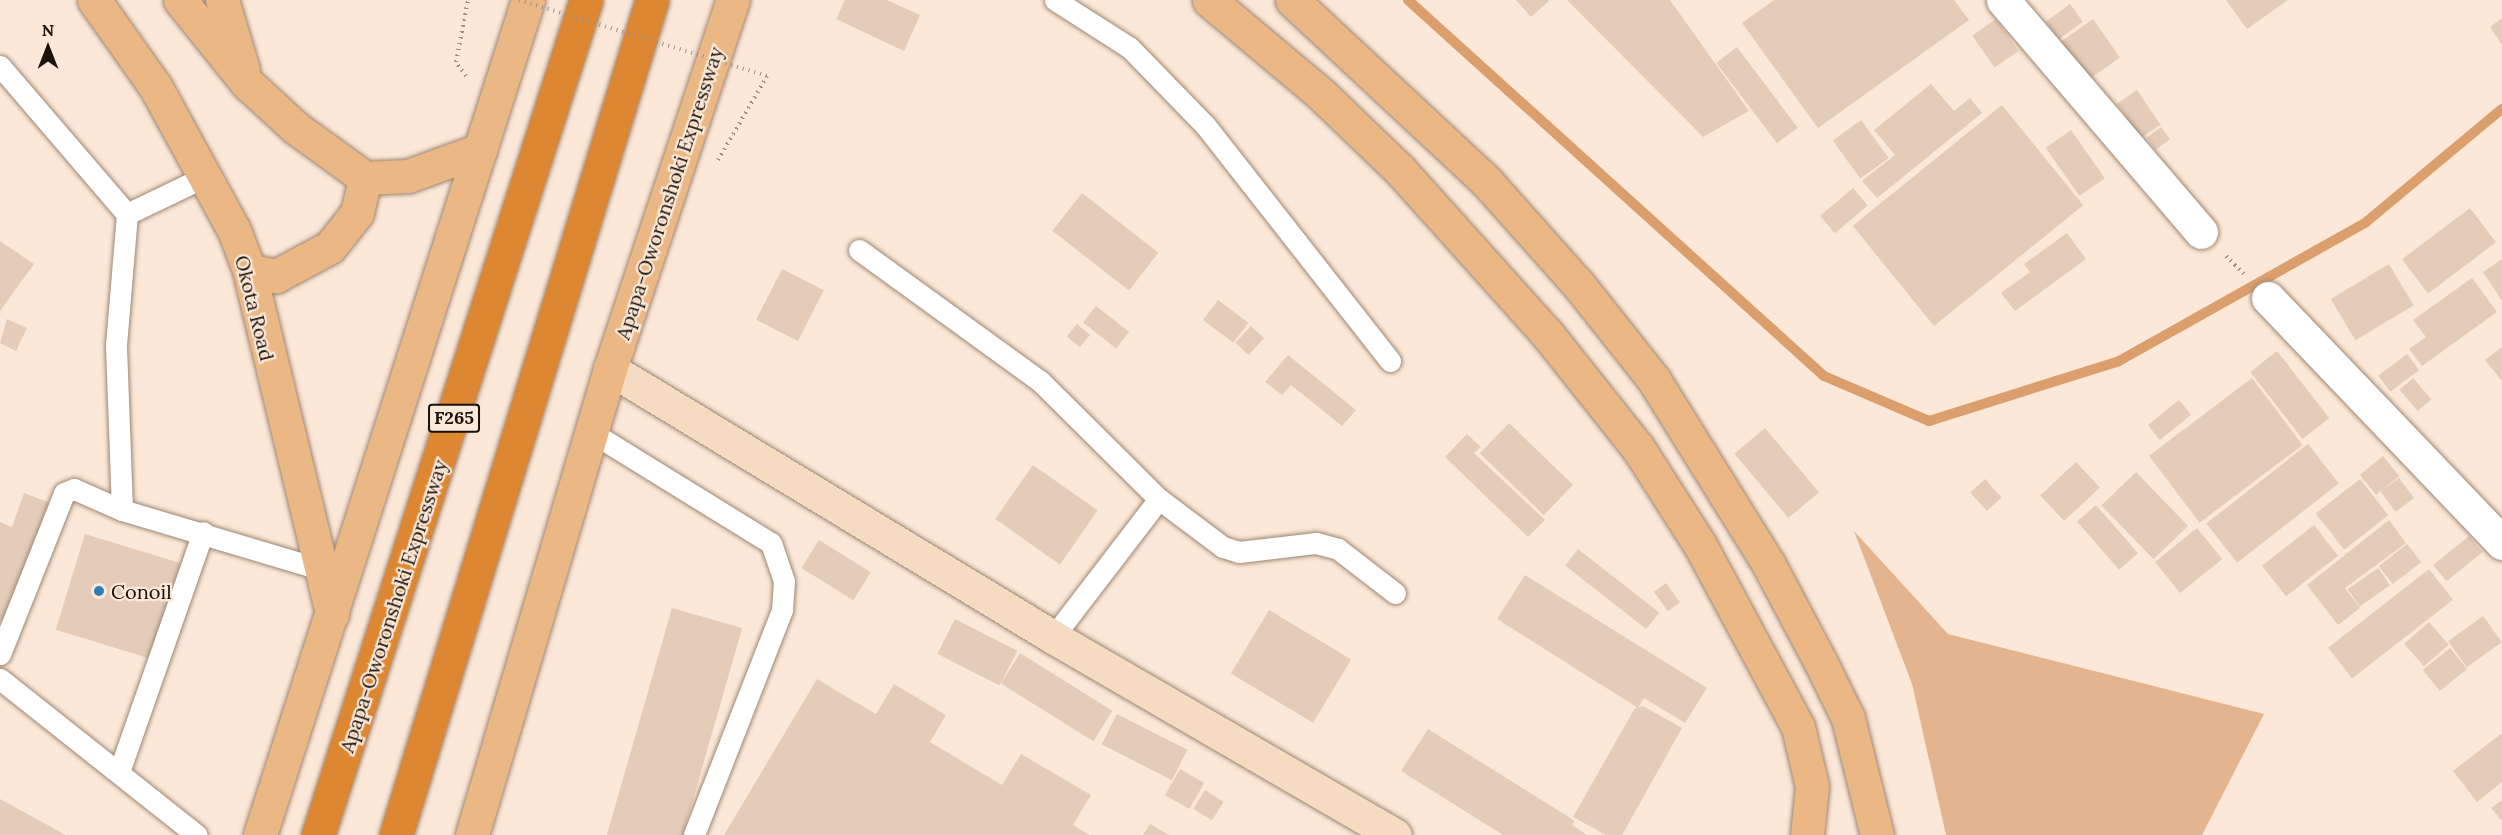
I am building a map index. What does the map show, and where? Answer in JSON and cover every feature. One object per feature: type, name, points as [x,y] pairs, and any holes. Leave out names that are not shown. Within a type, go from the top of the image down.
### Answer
[{"type":"highway","name":"Apapa-Oworonshoki Expressway","points":[[318,835],[586,0]]},
{"type":"highway","points":[[396,835],[652,0]]},
{"type":"main road","name":"Okota Road","points":[[94,0],[155,86],[208,175],[249,270],[317,568],[332,614]]},
{"type":"main road","points":[[180,0],[247,83],[296,128],[366,177],[408,176],[480,150]]},
{"type":"main road","points":[[222,0],[247,83]]},
{"type":"main road","points":[[260,835],[528,0]]},
{"type":"main road","name":"Apapa-Oworonshoki Expressway","points":[[472,835],[610,369],[733,0]]},
{"type":"main road","points":[[1209,0],[1321,94],[1400,170],[1548,335],[1638,448],[1775,678],[1798,727],[1808,766],[1807,835]]},
{"type":"main road","points":[[1292,0],[1487,182],[1578,284],[1654,380],[1711,468],[1821,663],[1848,718],[1877,835]]},
{"type":"main road","points":[[249,270],[276,276],[330,247],[357,213],[366,177]]},
{"type":"main road","points":[[610,369],[1053,637],[1395,835]]},
{"type":"street","points":[[2003,0],[2201,232]]},
{"type":"street","points":[[2268,298],[2502,543]]},
{"type":"lane","points":[[1055,0],[1130,48],[1205,125],[1390,361]]},
{"type":"lane","points":[[0,66],[127,214],[117,346],[122,510]]},
{"type":"lane","points":[[127,214],[208,175]]},
{"type":"lane","points":[[859,250],[1040,381],[1159,498],[1223,547],[1239,552],[1316,543],[1338,549],[1395,593]]},
{"type":"lane","points":[[591,432],[771,543],[784,581],[782,610],[694,835]]},
{"type":"lane","points":[[0,654],[64,493],[74,489],[122,510],[203,532],[317,568]]},
{"type":"lane","points":[[1053,637],[1159,498]]},
{"type":"lane","points":[[119,772],[203,532]]},
{"type":"lane","points":[[0,679],[197,835]]},
{"type":"path","points":[[456,62],[468,0]]},
{"type":"path","points":[[519,0],[767,76],[723,158]]},
{"type":"shaded area","points":[[1854,531],[1948,634],[2264,714],[2202,835],[1946,835],[1912,684]]},
{"type":"building","points":[[845,0],[887,0],[920,15],[904,51],[836,19]]},
{"type":"building","points":[[1516,0],[1548,0],[1549,1],[1531,17]]},
{"type":"building","points":[[1567,0],[1670,0],[1749,111],[1703,137]]},
{"type":"building","points":[[1774,0],[1954,0],[1969,20],[1818,128],[1742,23]]},
{"type":"building","points":[[2226,0],[2288,0],[2247,29]]},
{"type":"building","points":[[2070,4],[2083,22],[2059,39],[2046,22]]},
{"type":"building","points":[[2502,18],[2502,45],[2490,27]]},
{"type":"building","points":[[1996,19],[2018,51],[1995,68],[1972,36]]},
{"type":"building","points":[[2093,19],[2120,58],[2084,83],[2057,44]]},
{"type":"building","points":[[1737,47],[1798,128],[1777,143],[1716,63]]},
{"type":"building","points":[[1931,84],[1954,111],[1970,98],[1982,113],[1877,198],[1862,181],[1895,155],[1874,130]]},
{"type":"building","points":[[2137,90],[2160,125],[2141,138],[2117,103]]},
{"type":"building","points":[[2002,105],[2083,205],[1934,326],[1853,226]]},
{"type":"building","points":[[1861,120],[1889,158],[1860,179],[1833,141]]},
{"type":"building","points":[[2161,127],[2170,139],[2156,150],[2147,138]]},
{"type":"building","points":[[2071,130],[2105,178],[2079,196],[2046,148]]},
{"type":"building","points":[[1853,188],[1868,206],[1835,233],[1820,216]]},
{"type":"building","points":[[1082,193],[1158,253],[1129,291],[1052,231]]},
{"type":"building","points":[[2470,208],[2496,242],[2428,293],[2402,259]]},
{"type":"building","points":[[2067,233],[2086,259],[2015,311],[2001,293],[2030,272],[2024,264]]},
{"type":"building","points":[[0,241],[34,264],[0,311]]},
{"type":"building","points":[[2502,259],[2502,301],[2483,272]]},
{"type":"building","points":[[2389,264],[2414,305],[2355,340],[2331,299]]},
{"type":"building","points":[[782,269],[824,290],[798,341],[756,320]]},
{"type":"building","points":[[2472,278],[2497,312],[2422,366],[2409,349],[2426,337],[2413,320]]},
{"type":"building","points":[[1218,300],[1248,323],[1233,343],[1203,320]]},
{"type":"building","points":[[1096,306],[1129,332],[1116,348],[1083,323]]},
{"type":"building","points":[[7,319],[27,328],[16,351],[0,343]]},
{"type":"building","points":[[1077,324],[1090,335],[1080,347],[1067,336]]},
{"type":"building","points":[[1251,326],[1264,338],[1248,355],[1235,343]]},
{"type":"building","points":[[2502,347],[2502,381],[2485,360]]},
{"type":"building","points":[[2277,351],[2329,418],[2303,439],[2250,372]]},
{"type":"building","points":[[2407,354],[2419,370],[2390,392],[2378,376]]},
{"type":"building","points":[[1288,355],[1356,410],[1342,426],[1291,385],[1282,395],[1265,382]]},
{"type":"building","points":[[2252,378],[2303,445],[2200,523],[2149,456]]},
{"type":"building","points":[[2413,378],[2431,399],[2418,411],[2399,390]]},
{"type":"building","points":[[2179,400],[2191,415],[2160,440],[2148,425]]},
{"type":"building","points":[[1509,423],[1573,485],[1544,515],[1480,453]]},
{"type":"building","points":[[1765,428],[1819,492],[1788,518],[1734,454]]},
{"type":"building","points":[[1467,434],[1481,447],[1474,453],[1545,520],[1528,537],[1445,457]]},
{"type":"building","points":[[2308,444],[2339,483],[2237,563],[2206,523]]},
{"type":"building","points":[[2383,456],[2399,476],[2376,495],[2360,475]]},
{"type":"building","points":[[2076,462],[2100,488],[2064,521],[2040,495]]},
{"type":"building","points":[[1033,465],[1098,510],[1060,564],[995,519]]},
{"type":"building","points":[[2136,472],[2188,526],[2154,559],[2101,505]]},
{"type":"building","points":[[2399,478],[2414,498],[2396,512],[2381,492]]},
{"type":"building","points":[[1985,479],[2002,498],[1987,511],[1970,492]]},
{"type":"building","points":[[2360,479],[2388,515],[2344,550],[2316,513]]},
{"type":"building","points":[[24,493],[51,503],[6,622],[0,620],[0,522],[12,527]]},
{"type":"building","points":[[2096,505],[2138,553],[2119,570],[2077,521]]},
{"type":"building","points":[[2389,520],[2406,543],[2345,588],[2360,608],[2338,625],[2307,585]]},
{"type":"building","points":[[2314,525],[2338,556],[2286,596],[2262,566]]},
{"type":"building","points":[[2197,528],[2222,559],[2180,593],[2155,562]]},
{"type":"building","points":[[85,534],[187,565],[158,661],[56,630]]},
{"type":"building","points":[[2469,536],[2482,552],[2446,581],[2433,565]]},
{"type":"building","points":[[819,540],[871,572],[853,600],[802,568]]},
{"type":"building","points":[[2407,544],[2421,562],[2393,584],[2379,566]]},
{"type":"building","points":[[1578,549],[1659,612],[1646,629],[1565,566]]},
{"type":"building","points":[[2378,568],[2390,585],[2360,606],[2348,589]]},
{"type":"building","points":[[2429,569],[2453,600],[2352,679],[2328,648]]},
{"type":"building","points":[[1525,575],[1707,688],[1685,723],[1644,698],[1638,708],[1497,619]]},
{"type":"building","points":[[1666,583],[1680,602],[1668,611],[1654,592]]},
{"type":"building","points":[[672,608],[742,628],[683,835],[607,835]]},
{"type":"building","points":[[1269,610],[1351,659],[1313,723],[1231,673]]},
{"type":"building","points":[[2483,616],[2502,642],[2467,667],[2448,641]]},
{"type":"building","points":[[955,619],[1017,651],[1000,686],[937,654]]},
{"type":"building","points":[[2429,622],[2449,645],[2424,666],[2404,644]]},
{"type":"building","points":[[2450,648],[2467,669],[2440,691],[2423,670]]},
{"type":"building","points":[[1020,653],[1112,711],[1093,741],[1001,684]]},
{"type":"building","points":[[817,679],[876,714],[894,684],[946,715],[930,742],[1002,785],[1021,754],[1091,795],[1073,825],[1090,835],[724,835]]},
{"type":"building","points":[[1643,706],[1682,728],[1622,835],[1606,835],[1573,817],[1635,708]]},
{"type":"building","points":[[1117,714],[1187,750],[1172,780],[1102,744]]},
{"type":"building","points":[[1428,729],[1575,821],[1572,825],[1587,835],[1503,835],[1401,771]]},
{"type":"building","points":[[2502,733],[2502,782],[2477,802],[2453,771]]},
{"type":"building","points":[[1180,769],[1204,783],[1189,809],[1165,795]]},
{"type":"building","points":[[1205,790],[1224,802],[1212,820],[1193,809]]},
{"type":"building","points":[[0,799],[66,835],[0,835]]},
{"type":"building","points":[[2502,800],[2502,821],[2491,808]]},
{"type":"building","points":[[1150,824],[1169,835],[1143,835]]},
{"type":"waterway","points":[[1408,0],[1824,376],[1929,421],[2119,361],[2365,223],[2502,109]]},
{"type":"place","name":"Conoil","points":[[99,591]]}]
